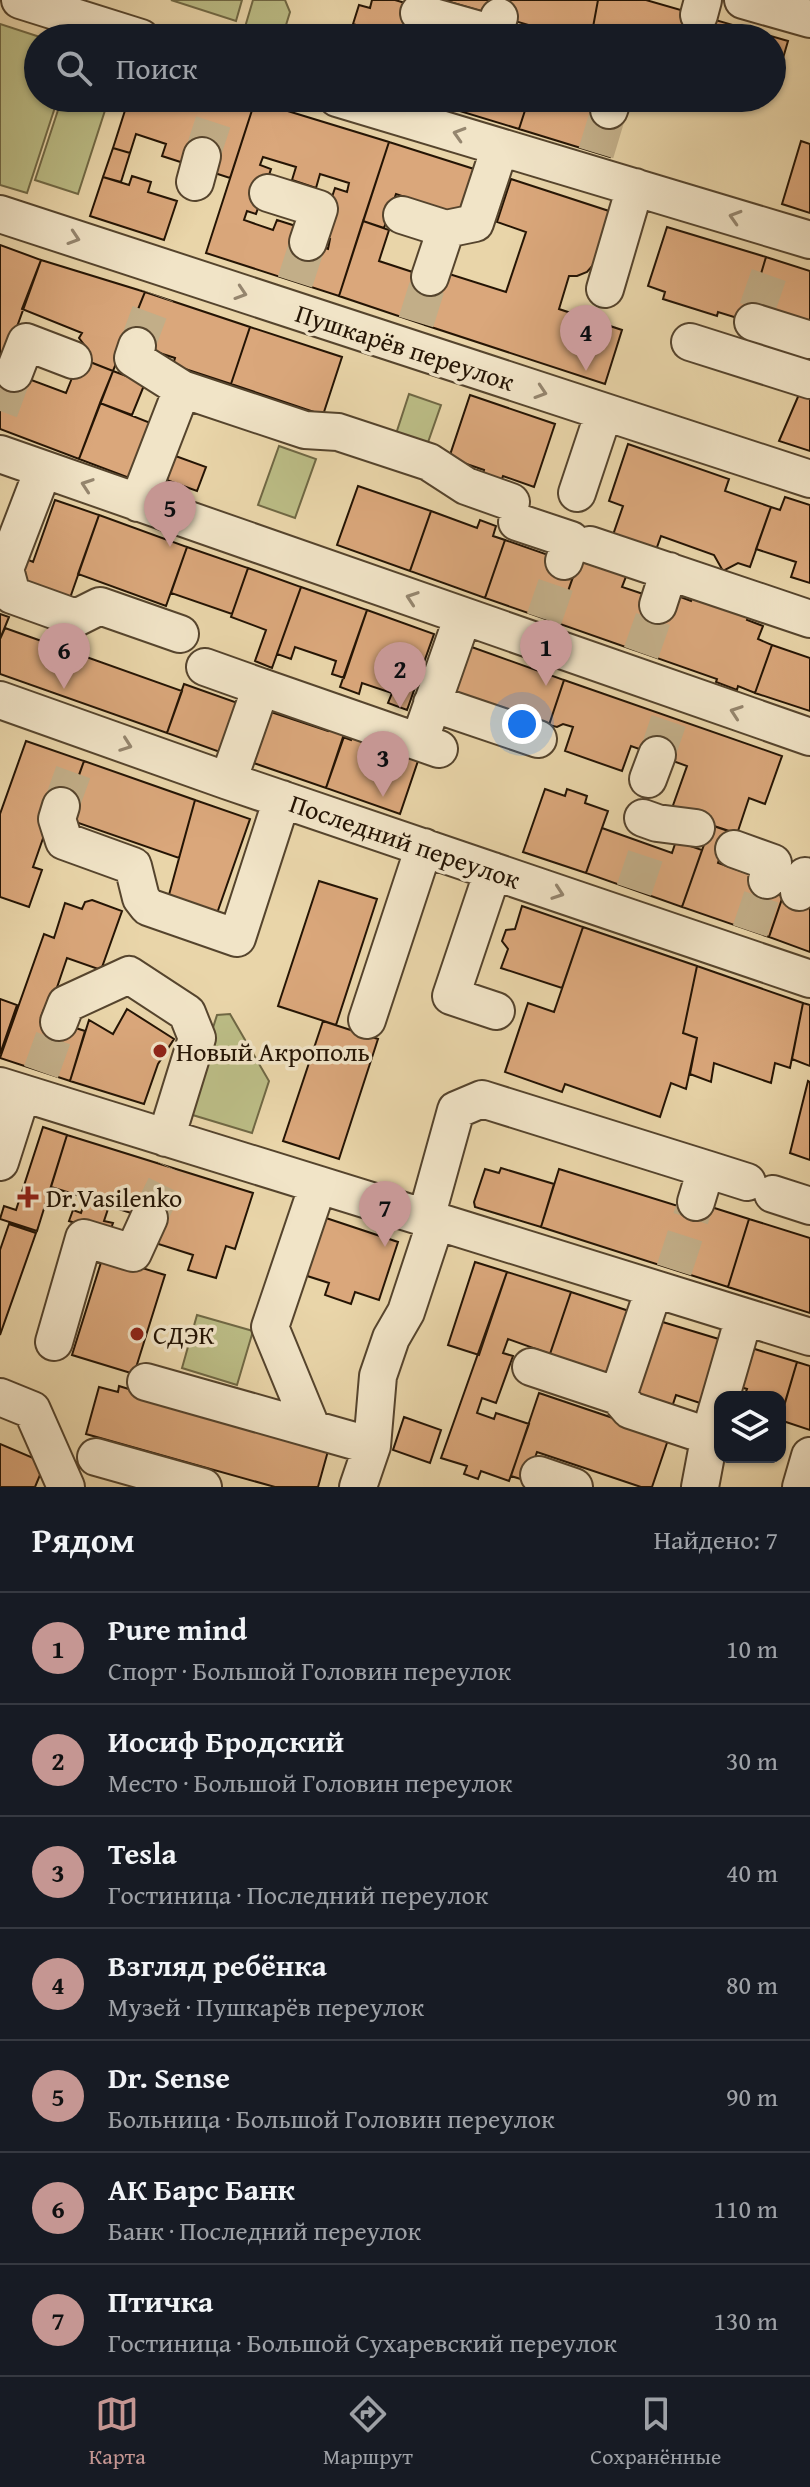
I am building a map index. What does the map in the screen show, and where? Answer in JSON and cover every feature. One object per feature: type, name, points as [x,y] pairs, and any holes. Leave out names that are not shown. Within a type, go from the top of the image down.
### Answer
[{"type":"street","points":[[20,0],[96,24]]},
{"type":"street","points":[[743,0],[810,19]]},
{"type":"street","points":[[419,13],[471,24]]},
{"type":"street","points":[[384,112],[500,147],[593,163],[635,187],[789,244]]},
{"type":"street","points":[[402,215],[446,229],[475,223],[500,147]]},
{"type":"street","points":[[605,289],[635,187]]},
{"type":"street","points":[[268,193],[319,209],[308,242]]},
{"type":"street","name":"Пушкарёв переулок","points":[[0,214],[161,282],[291,295],[412,335],[604,412],[810,479]]},
{"type":"street","points":[[430,277],[446,229]]},
{"type":"street","points":[[740,358],[755,315],[810,340]]},
{"type":"street","points":[[14,373],[26,342],[73,360]]},
{"type":"street","points":[[690,342],[810,380]]},
{"type":"street","points":[[137,346],[133,358],[182,389],[305,430],[338,432],[429,462],[466,486],[571,540],[577,553],[663,588],[810,619]]},
{"type":"street","points":[[138,503],[182,389]]},
{"type":"street","points":[[577,493],[604,412]]},
{"type":"street","points":[[0,454],[463,616],[540,630],[637,664],[674,705],[810,737]]},
{"type":"street","points":[[43,470],[3,568],[12,595],[76,618],[100,606],[180,634]]},
{"type":"street","points":[[205,667],[429,745],[432,703],[463,616]]},
{"type":"street","points":[[228,781],[261,687]]},
{"type":"street","name":"Последний переулок","points":[[0,700],[83,745],[228,781],[493,871],[629,903],[745,943],[810,979]]},
{"type":"street","points":[[432,703],[538,739]]},
{"type":"street","points":[[61,806],[57,819],[64,841],[133,866],[141,898],[148,907],[237,938],[282,799]]},
{"type":"street","points":[[650,829],[696,828]]},
{"type":"street","points":[[367,1020],[424,847]]},
{"type":"street","points":[[734,849],[773,863],[792,883]]},
{"type":"street","points":[[493,871],[451,996],[496,1011]]},
{"type":"street","points":[[59,1022],[66,1004],[129,975],[187,1013],[197,1038],[173,1150]]},
{"type":"street","points":[[0,1162],[24,1086],[173,1150],[318,1185],[431,1220],[665,1284],[744,1317],[810,1337]]},
{"type":"street","points":[[358,1487],[372,1446],[378,1376],[391,1338],[406,1312],[456,1110],[482,1099],[701,1186],[810,1181]]},
{"type":"street","points":[[765,1182],[810,1206]]},
{"type":"street","points":[[312,1429],[270,1327],[318,1185]]},
{"type":"street","points":[[54,1342],[84,1238],[133,1253],[149,1218]]},
{"type":"street","points":[[618,1396],[665,1284]]},
{"type":"street","points":[[700,1487],[710,1434],[744,1317]]},
{"type":"street","points":[[531,1367],[618,1396],[630,1410],[710,1434]]},
{"type":"street","points":[[146,1382],[372,1446]]},
{"type":"street","points":[[0,1397],[32,1410],[66,1487]]},
{"type":"street","points":[[801,1487],[810,1456]]},
{"type":"street","points":[[96,1457],[203,1487]]},
{"type":"street","points":[[539,1475],[574,1487]]},
{"type":"green space","points":[[171,0],[242,0],[236,21]]},
{"type":"green space","points":[[253,0],[285,0],[290,12],[286,24],[246,24]]},
{"type":"green space","points":[[0,24],[24,32],[24,112],[53,112],[27,193],[0,185]]},
{"type":"green space","points":[[57,112],[104,112],[78,194],[35,180]]},
{"type":"green space","points":[[409,394],[441,405],[426,448],[395,437]]},
{"type":"green space","points":[[279,446],[316,459],[295,518],[258,505]]},
{"type":"green space","points":[[230,1014],[269,1081],[252,1133],[186,1113],[217,1015]]},
{"type":"green space","points":[[197,1315],[253,1331],[237,1385],[182,1368]]},
{"type":"building","points":[[372,0],[395,0],[412,5],[406,24],[353,24],[359,5],[370,8]]},
{"type":"building","points":[[443,0],[598,0],[594,24],[525,24]]},
{"type":"building","points":[[598,0],[646,0],[729,24],[594,24]]},
{"type":"building","points":[[125,112],[251,112],[230,178],[162,156],[166,144],[136,134],[130,153],[113,148]]},
{"type":"building","points":[[251,112],[291,112],[389,142],[339,296],[206,253]],"holes":[[[263,157],[296,167],[292,180],[316,188],[320,174],[349,183],[347,192],[335,188],[319,236],[330,239],[328,249],[298,239],[302,228],[277,220],[273,230],[244,220],[247,211],[256,214],[271,169],[260,165]]]},
{"type":"building","points":[[463,112],[524,112],[519,129]]},
{"type":"building","points":[[524,112],[623,114],[610,157],[519,129]]},
{"type":"building","points":[[801,141],[810,144],[810,213],[782,204]]},
{"type":"building","points":[[389,142],[474,169],[459,215],[396,194],[384,228],[363,221]]},
{"type":"building","points":[[113,148],[130,153],[121,182],[103,177]]},
{"type":"building","points":[[132,176],[151,182],[148,192],[177,201],[164,240],[90,216],[103,177],[129,185]]},
{"type":"building","points":[[511,179],[612,212],[594,264],[587,272],[569,276],[559,309],[622,330],[605,384],[425,325],[443,272],[506,292],[526,232],[497,222]]},
{"type":"building","points":[[363,221],[389,230],[379,261],[440,281],[425,325],[339,296]]},
{"type":"building","points":[[667,227],[766,257],[747,321],[718,312],[717,316],[663,299],[665,292],[648,286]]},
{"type":"building","points":[[0,245],[41,260],[0,374]]},
{"type":"building","points":[[766,257],[810,271],[810,325],[751,307]]},
{"type":"building","points":[[41,260],[145,292],[113,371],[80,358],[85,346],[79,338],[82,333],[22,309]]},
{"type":"building","points":[[145,292],[250,327],[231,384],[173,365],[175,358],[125,342]]},
{"type":"building","points":[[250,327],[342,357],[323,415],[231,384]]},
{"type":"building","points":[[80,358],[113,371],[79,459],[0,429],[2,369],[66,393]]},
{"type":"building","points":[[113,371],[145,383],[132,415],[100,403]]},
{"type":"building","points":[[800,392],[810,396],[810,451],[779,441]]},
{"type":"building","points":[[470,395],[555,424],[534,487],[503,476],[500,484],[482,478],[484,470],[449,458]]},
{"type":"building","points":[[100,403],[153,424],[132,479],[79,459]]},
{"type":"building","points":[[628,444],[729,479],[725,491],[771,507],[750,567],[738,563],[723,571],[714,555],[661,536],[656,550],[613,535],[623,506],[609,501]]},
{"type":"building","points":[[170,454],[206,467],[197,491],[161,478]]},
{"type":"building","points":[[358,486],[431,511],[410,571],[337,545]]},
{"type":"building","points":[[785,497],[810,505],[810,583],[791,577],[796,562],[756,549],[771,507],[780,510]]},
{"type":"building","points":[[55,500],[99,515],[70,598],[16,578],[24,558],[33,562]]},
{"type":"building","points":[[431,511],[477,528],[480,520],[496,526],[493,536],[505,540],[485,598],[410,571]]},
{"type":"building","points":[[99,515],[187,547],[166,606],[78,574]]},
{"type":"building","points":[[505,540],[577,565],[557,623],[485,598]]},
{"type":"building","points":[[187,547],[248,568],[232,614],[171,593]]},
{"type":"building","points":[[580,557],[627,574],[622,587],[652,597],[634,650],[557,623]]},
{"type":"building","points":[[248,568],[301,587],[272,668],[255,661],[266,630],[231,617]]},
{"type":"building","points":[[301,587],[367,610],[344,678],[332,674],[336,661],[295,647],[291,659],[277,654]]},
{"type":"building","points":[[693,595],[749,614],[747,620],[763,626],[758,639],[772,645],[755,693],[738,686],[737,690],[716,682],[717,679],[634,650],[651,602],[678,596],[691,601]]},
{"type":"building","points":[[367,610],[434,634],[407,710],[388,703],[392,693],[362,683],[359,694],[340,687]]},
{"type":"building","points":[[0,614],[9,617],[0,639]]},
{"type":"building","points":[[5,628],[182,691],[167,733],[0,674],[0,639]]},
{"type":"building","points":[[466,645],[564,680],[547,731],[448,696]]},
{"type":"building","points":[[772,645],[810,658],[810,711],[755,693]]},
{"type":"building","points":[[564,680],[782,756],[765,804],[749,798],[737,834],[707,824],[710,816],[700,812],[671,811],[687,766],[631,746],[622,771],[565,751],[573,727],[549,725]]},
{"type":"building","points":[[184,684],[249,707],[231,756],[167,733]]},
{"type":"building","points":[[259,708],[328,731],[332,722],[347,728],[326,788],[242,759]]},
{"type":"building","points":[[353,734],[419,758],[400,814],[326,788],[343,737],[351,740]]},
{"type":"building","points":[[26,741],[84,761],[67,808],[55,804],[33,867],[42,870],[29,907],[0,897],[0,814]]},
{"type":"building","points":[[84,761],[195,800],[179,858],[64,818]]},
{"type":"building","points":[[545,789],[565,796],[567,789],[587,796],[585,803],[608,811],[586,873],[523,852]]},
{"type":"building","points":[[195,800],[250,819],[215,919],[167,902]]},
{"type":"building","points":[[711,825],[729,831],[718,863],[786,887],[769,937],[682,907]]},
{"type":"building","points":[[602,828],[672,853],[676,841],[702,850],[682,907],[586,873]]},
{"type":"building","points":[[319,881],[377,899],[336,1025],[278,1006]]},
{"type":"building","points":[[786,887],[810,895],[810,952],[769,937]]},
{"type":"building","points":[[92,900],[122,911],[101,970],[67,958],[49,1011],[44,1009],[41,1017],[85,1031],[70,1081],[0,1058],[44,934],[54,938],[65,903],[82,909],[85,902]]},
{"type":"building","points":[[522,906],[583,927],[562,988],[501,968],[508,949],[502,941],[506,930],[515,929]]},
{"type":"building","points":[[583,927],[697,966],[683,1033],[697,1038],[686,1089],[671,1083],[660,1117],[565,1084],[562,1092],[505,1072],[528,1003],[554,1012]]},
{"type":"building","points":[[697,966],[803,1003],[790,1068],[775,1063],[771,1083],[714,1063],[711,1082],[690,1074],[697,1038],[683,1033]]},
{"type":"building","points":[[0,999],[17,1005],[0,1054]]},
{"type":"building","points":[[803,1003],[810,1005],[810,1066],[792,1059]]},
{"type":"building","points":[[127,1009],[174,1039],[158,1064],[144,1104],[70,1081],[89,1020],[113,1034]]},
{"type":"building","points":[[323,1021],[378,1039],[339,1159],[283,1141]]},
{"type":"building","points":[[810,1082],[810,1160],[790,1153]]},
{"type":"building","points":[[43,1127],[67,1135],[37,1231],[0,1219],[4,1206],[16,1210]]},
{"type":"building","points":[[67,1135],[253,1193],[235,1249],[226,1246],[216,1278],[188,1270],[193,1255],[152,1242],[163,1223],[109,1206],[104,1221],[113,1223],[109,1234],[69,1221],[73,1210],[81,1213],[86,1198],[51,1187]]},
{"type":"building","points":[[501,1168],[554,1184],[541,1227],[475,1207],[485,1169],[499,1173]]},
{"type":"building","points":[[559,1169],[681,1207],[683,1198],[749,1219],[728,1287],[541,1227]]},
{"type":"building","points":[[320,1216],[398,1242],[379,1300],[355,1292],[351,1304],[325,1295],[329,1283],[301,1274]]},
{"type":"building","points":[[749,1219],[810,1238],[810,1313],[728,1287]]},
{"type":"building","points":[[9,1224],[36,1233],[0,1335],[0,1250]]},
{"type":"building","points":[[103,1256],[165,1275],[134,1374],[72,1355]]},
{"type":"building","points":[[475,1262],[507,1272],[479,1355],[448,1345]]},
{"type":"building","points":[[507,1272],[571,1292],[550,1354],[508,1339],[503,1353],[513,1356],[496,1403],[482,1398],[477,1413],[494,1419],[496,1413],[529,1424],[509,1481],[481,1471],[478,1479],[464,1474],[467,1466],[441,1458]]},
{"type":"building","points":[[571,1292],[632,1312],[609,1380],[572,1367],[573,1362],[550,1354]]},
{"type":"building","points":[[656,1320],[722,1340],[703,1404],[676,1395],[670,1413],[631,1400]]},
{"type":"building","points":[[745,1346],[797,1362],[786,1399],[786,1391],[746,1391],[733,1385]]},
{"type":"building","points":[[797,1362],[810,1366],[810,1430],[786,1422],[786,1400]]},
{"type":"building","points":[[119,1386],[328,1451],[318,1487],[275,1487],[86,1434],[99,1387],[118,1392]]},
{"type":"building","points":[[539,1393],[669,1437],[652,1487],[641,1487],[537,1452],[527,1481],[511,1476]]},
{"type":"building","points":[[404,1417],[441,1430],[430,1463],[393,1450]]},
{"type":"building","points":[[0,1444],[45,1463],[35,1487],[0,1487]]},
{"type":"tunnel","points":[[202,156],[216,112]]},
{"type":"tunnel","points":[[596,153],[608,112]]},
{"type":"tunnel","points":[[295,282],[308,242]]},
{"type":"tunnel","points":[[757,309],[774,260]]},
{"type":"tunnel","points":[[416,322],[430,277]]},
{"type":"tunnel","points":[[137,346],[156,295]]},
{"type":"tunnel","points":[[0,411],[14,373]]},
{"type":"tunnel","points":[[544,619],[564,561]]},
{"type":"tunnel","points":[[641,653],[658,605]]},
{"type":"tunnel","points":[[657,755],[670,717]]},
{"type":"tunnel","points":[[61,806],[78,759]]},
{"type":"tunnel","points":[[634,890],[649,845]]},
{"type":"tunnel","points":[[750,931],[767,880]]},
{"type":"tunnel","points":[[41,1072],[59,1022]]},
{"type":"tunnel","points":[[149,1218],[173,1169]]},
{"type":"tunnel","points":[[674,1270],[696,1202]]},
{"type":"place","name":"Взгляд ребёнка","points":[[586,371]]},
{"type":"place","name":"Dr. Sense","points":[[170,547]]},
{"type":"place","name":"Pure mind","points":[[546,686]]},
{"type":"place","name":"АК Барс Банк","points":[[64,689]]},
{"type":"place","name":"Иосиф Бродский","points":[[400,708]]},
{"type":"place","name":"Tesla","points":[[383,797]]},
{"type":"place","name":"Новый Акрополь","points":[[160,1051]]},
{"type":"place","name":"Dr.Vasilenko","points":[[28,1197]]},
{"type":"place","name":"Птичка","points":[[385,1247]]},
{"type":"place","name":"СДЭК","points":[[137,1334]]}]
